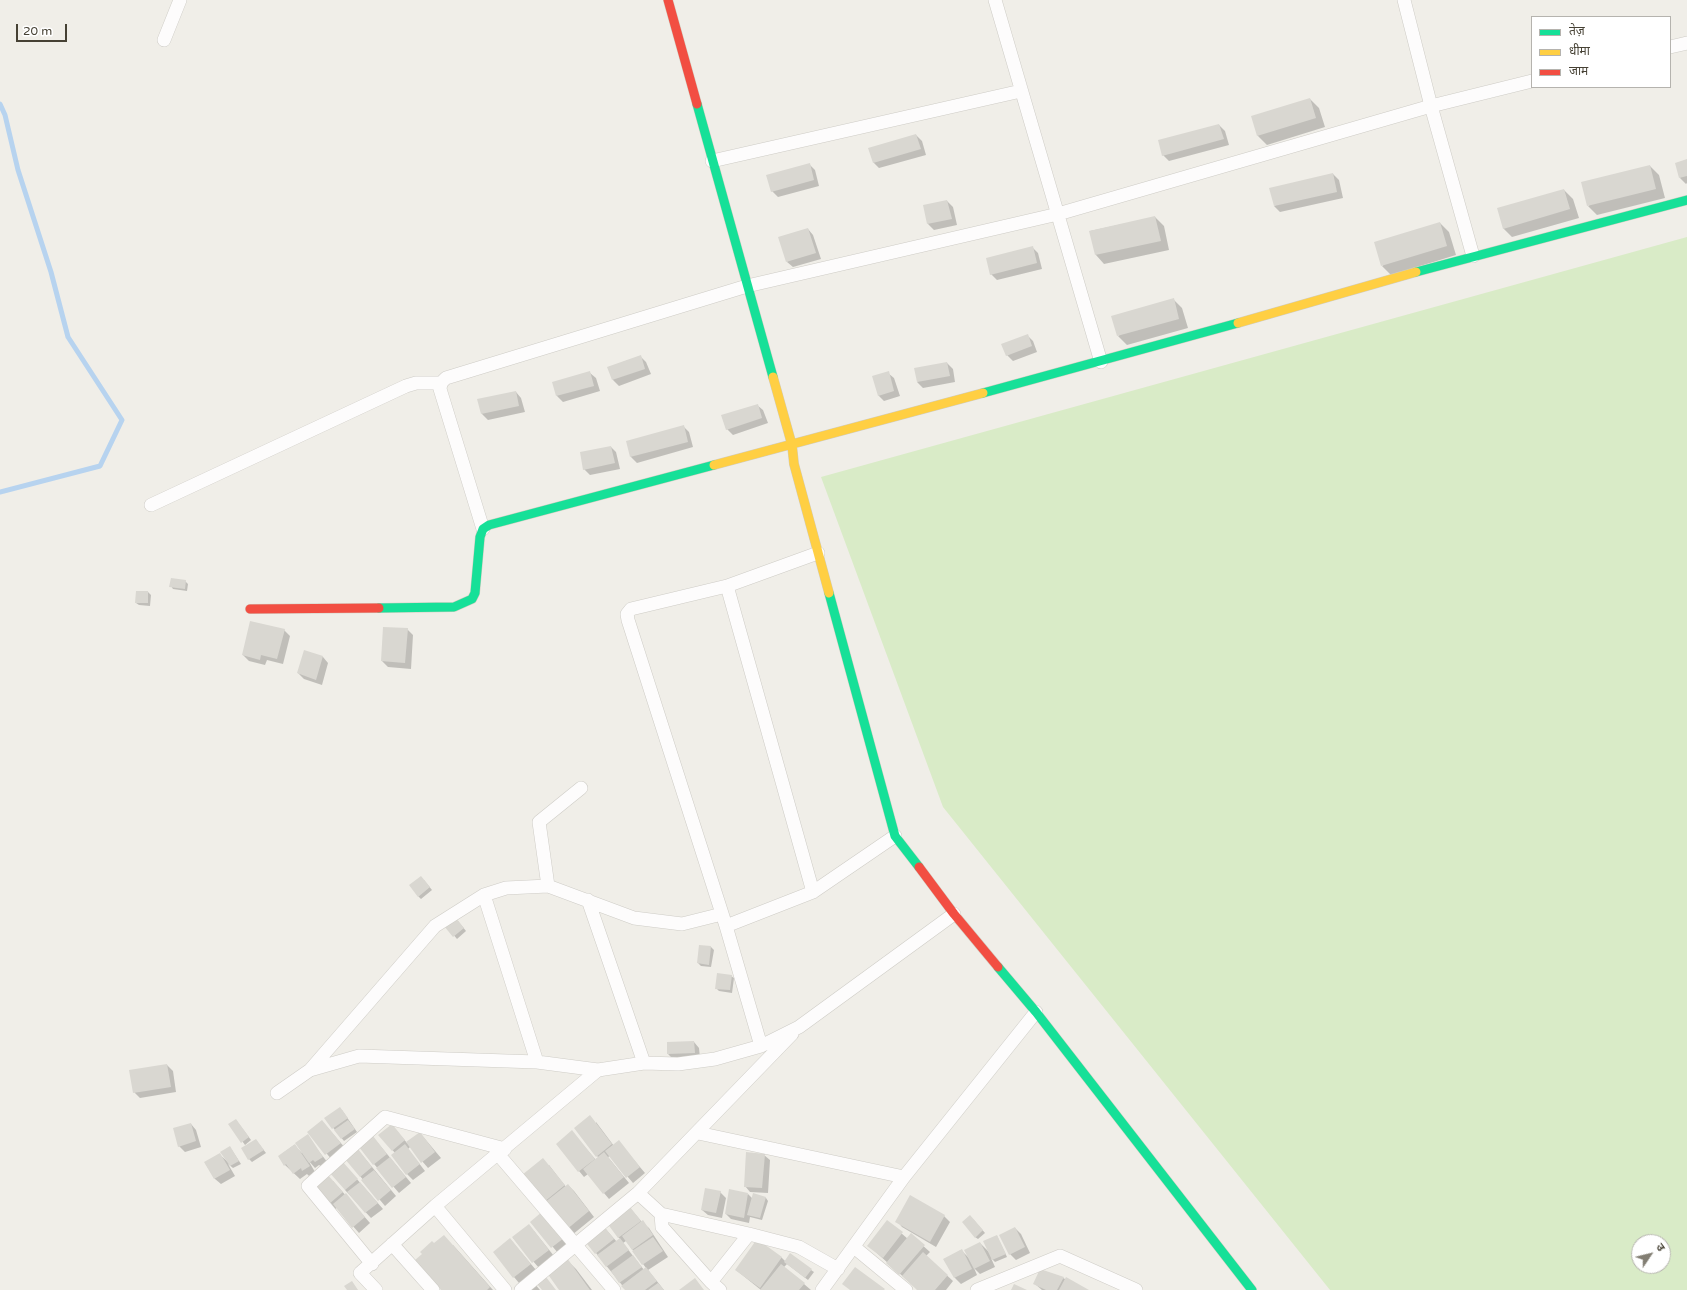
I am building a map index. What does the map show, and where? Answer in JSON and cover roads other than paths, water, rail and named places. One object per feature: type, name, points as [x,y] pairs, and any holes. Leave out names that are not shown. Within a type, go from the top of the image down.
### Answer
[{"type":"street","points":[[164,40],[180,0]]},
{"type":"street","points":[[668,0],[792,445],[794,464],[895,836],[954,914],[1036,1012],[1252,1290]]},
{"type":"street","points":[[994,0],[1101,362]]},
{"type":"street","points":[[1404,0],[1431,106],[1473,256]]},
{"type":"street","points":[[1671,47],[1687,43]]},
{"type":"street","points":[[151,505],[406,386],[416,383],[441,382],[446,378],[747,286],[1058,214],[1431,106],[1531,81]]},
{"type":"street","points":[[712,161],[1022,91]]},
{"type":"street","points":[[250,608],[454,607],[472,599],[475,593],[480,537],[483,529],[489,525],[1101,362],[1473,256],[1687,200]]},
{"type":"street","points":[[441,382],[440,388],[483,529]]},
{"type":"street","points":[[762,1046],[724,920],[627,614],[631,609],[727,586],[818,553]]},
{"type":"street","points":[[727,586],[813,892]]},
{"type":"street","points":[[548,886],[539,822],[581,788]]},
{"type":"street","points":[[277,1093],[310,1070],[435,926],[484,895],[506,888],[548,886],[634,918],[682,924],[724,920],[813,892],[895,836]]},
{"type":"street","points":[[484,895],[537,1062]]},
{"type":"street","points":[[588,900],[644,1064]]},
{"type":"street","points":[[310,1070],[359,1056],[537,1062],[598,1070],[644,1064],[678,1064],[715,1059],[762,1046],[799,1027],[954,914]]},
{"type":"street","points":[[822,1290],[904,1177],[1036,1012]]},
{"type":"street","points":[[521,1290],[638,1193],[698,1133],[799,1027]]},
{"type":"street","points":[[376,1290],[360,1273],[372,1264],[435,1206],[598,1070]]},
{"type":"street","points":[[372,1264],[308,1186],[385,1117],[501,1152],[575,1246],[614,1290]]},
{"type":"street","points":[[698,1133],[904,1177]]},
{"type":"street","points":[[638,1193],[661,1214],[799,1247],[838,1269]]},
{"type":"street","points":[[435,1206],[505,1290]]},
{"type":"street","points":[[661,1214],[662,1227],[715,1286],[749,1234]]},
{"type":"street","points":[[392,1244],[434,1290]]},
{"type":"street","points":[[854,1247],[906,1290]]},
{"type":"street","points":[[977,1290],[1060,1256],[1136,1290]]},
{"type":"waterway","points":[[0,104],[5,115],[18,170],[51,272],[68,337],[122,420],[100,466],[0,492]]}]
